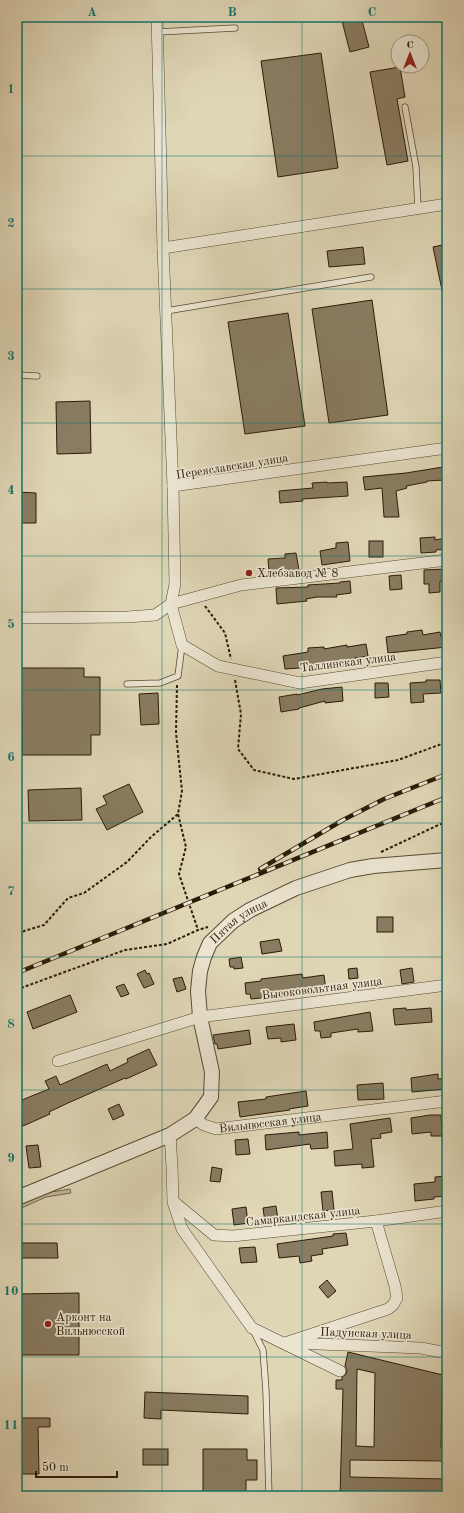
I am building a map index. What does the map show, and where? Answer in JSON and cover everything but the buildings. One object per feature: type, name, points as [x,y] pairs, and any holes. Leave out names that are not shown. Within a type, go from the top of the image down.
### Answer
[{"type":"street","points":[[157,17],[163,248],[173,486]]},
{"type":"street","points":[[163,248],[447,204]]},
{"type":"street","name":"Переяславская улица","points":[[171,604],[175,584],[173,486],[447,448]]},
{"type":"street","points":[[17,618],[127,617],[155,615],[171,604],[241,585],[447,560]]},
{"type":"street","points":[[171,604],[182,646]]},
{"type":"street","name":"Таллинская улица","points":[[182,646],[218,666],[300,683],[447,662]]},
{"type":"street","name":"Пятая улица","points":[[195,1119],[210,1098],[212,1072],[200,1017],[198,991],[200,971],[210,943],[220,932],[250,910],[296,888],[350,870],[373,866],[447,860]]},
{"type":"street","name":"Высоковольтная улица","points":[[58,1061],[200,1017],[447,985]]},
{"type":"street","name":"Вильнюсская улица","points":[[195,1119],[216,1130],[447,1101]]},
{"type":"street","points":[[17,1198],[170,1135],[195,1119]]},
{"type":"street","points":[[170,1135],[173,1202],[182,1229],[252,1328],[340,1371]]},
{"type":"street","name":"Самаркандская улица","points":[[173,1202],[214,1235],[233,1236],[376,1221],[447,1211]]},
{"type":"street","points":[[285,1343],[388,1309],[394,1305],[397,1298],[395,1286],[376,1221]]},
{"type":"street","name":"Падунская улица","points":[[285,1343],[421,1348],[447,1353]]},
{"type":"lane","points":[[158,32],[235,28]]},
{"type":"lane","points":[[405,107],[416,167],[418,209]]},
{"type":"lane","points":[[166,311],[371,277]]},
{"type":"lane","points":[[17,376],[37,376]]},
{"type":"lane","points":[[127,684],[160,683],[178,676],[182,646]]},
{"type":"lane","points":[[252,1328],[263,1350],[266,1391],[269,1496]]},
{"type":"path","points":[[197,596],[224,633],[233,669],[241,714],[238,749],[254,770],[294,779],[398,760],[447,742]]},
{"type":"path","points":[[178,676],[176,733],[182,791],[178,814],[186,847],[179,874],[198,930]]},
{"type":"path","points":[[17,940],[24,931],[44,925],[68,898],[84,893],[127,862],[151,837],[178,814]]},
{"type":"path","points":[[376,855],[447,821]]},
{"type":"path","points":[[21,988],[124,950],[166,944],[198,930],[213,926]]},
{"type":"shaded area","points":[[70,1189],[71,1193],[46,1197],[17,1210],[17,1205],[45,1193]]},
{"type":"railway","points":[[260,869],[343,820],[384,799],[447,774]]},
{"type":"railway","points":[[17,973],[447,797]]},
{"type":"place","name":"Хлебзавод № 8","points":[[249,573]]},
{"type":"place","name":"Арконт на Вильнюсской","points":[[48,1324]]}]
